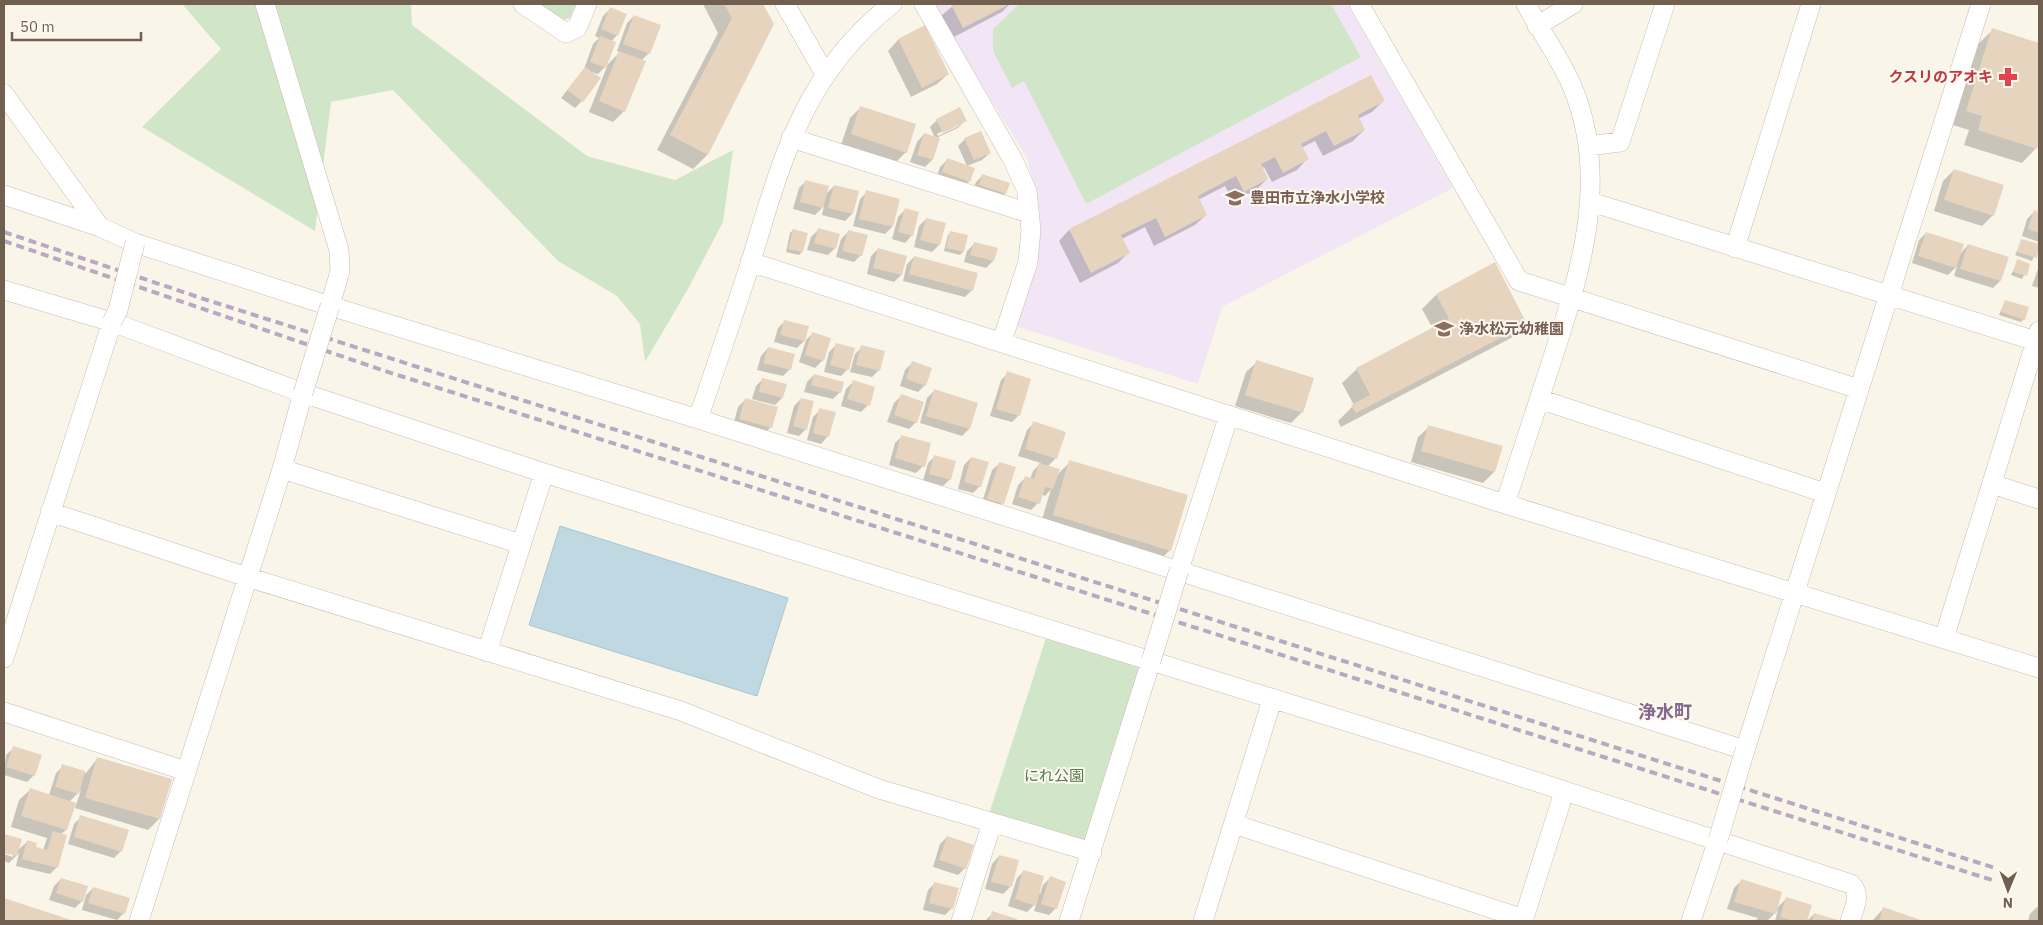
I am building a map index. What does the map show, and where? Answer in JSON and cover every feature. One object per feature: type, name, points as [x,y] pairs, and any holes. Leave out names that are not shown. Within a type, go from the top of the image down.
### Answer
[{"type":"street","points":[[139,921],[282,469],[340,271],[339,250],[265,4]]},
{"type":"street","points":[[524,4],[566,33],[577,28],[587,4]]},
{"type":"street","points":[[785,4],[825,74]]},
{"type":"street","points":[[698,419],[778,171],[791,138],[807,104],[825,74],[849,43],[892,4]]},
{"type":"street","points":[[924,4],[1013,160],[1027,191],[1030,212],[1028,262],[1002,342]]},
{"type":"street","points":[[1359,4],[1519,280],[1859,389]]},
{"type":"street","points":[[1505,504],[1572,297],[1586,239],[1591,202],[1588,146],[1572,86],[1526,4]]},
{"type":"street","points":[[1538,26],[1573,4]]},
{"type":"street","points":[[1588,146],[1620,142],[1665,4]]},
{"type":"street","points":[[1735,248],[1811,4]]},
{"type":"street","points":[[1691,921],[1718,840],[1793,591],[1981,4]]},
{"type":"street","points":[[4,94],[100,227]]},
{"type":"street","points":[[791,138],[1030,212]]},
{"type":"street","points":[[4,194],[100,227],[135,243],[330,306],[1179,570],[1744,750]]},
{"type":"street","points":[[1591,202],[1888,295],[2038,338],[1944,638]]},
{"type":"street","points":[[4,658],[112,322],[118,310],[135,243]]},
{"type":"street","points":[[750,262],[1505,504],[2039,668]]},
{"type":"street","points":[[4,290],[112,322],[303,393],[544,473],[1272,700],[1429,747],[1851,884],[1857,895],[1850,921]]},
{"type":"street","points":[[1539,399],[1825,493]]},
{"type":"street","points":[[1069,921],[1229,415]]},
{"type":"street","points":[[282,469],[520,544]]},
{"type":"street","points":[[487,652],[544,473]]},
{"type":"street","points":[[1992,484],[2039,499]]},
{"type":"street","points":[[50,512],[246,578],[680,711],[879,789],[1092,852]]},
{"type":"street","points":[[1203,921],[1272,700]]},
{"type":"street","points":[[4,712],[186,771]]},
{"type":"street","points":[[1234,824],[1524,920],[1564,792]]},
{"type":"street","points":[[961,921],[992,823]]},
{"type":"shaded area","name":"豊田市立浄水小学校","points":[[932,4],[1347,4],[1453,188],[1222,307],[1198,384],[1015,326],[1035,257],[1039,208],[1027,158]]},
{"type":"green space","points":[[182,4],[411,4],[412,25],[587,156],[675,180],[733,150],[723,222],[688,289],[645,362],[640,324],[617,296],[558,261],[393,90],[331,102],[315,231],[142,127],[221,49]]},
{"type":"green space","points":[[531,4],[576,4],[570,18],[556,22]]},
{"type":"green space","points":[[1019,4],[1331,4],[1361,57],[1086,204],[1024,81],[1012,88],[993,51],[993,29]]},
{"type":"green space","name":"にれ公園","points":[[1047,635],[1141,665],[1085,842],[989,814]]},
{"type":"water","points":[[560,526],[788,598],[757,696],[529,625]]},
{"type":"building","points":[[724,4],[763,4],[774,24],[708,155],[670,135],[732,18]]},
{"type":"building","points":[[951,4],[1010,4],[963,28]]},
{"type":"building","points":[[610,7],[627,14],[618,36],[601,29]]},
{"type":"building","points":[[634,15],[661,25],[650,54],[623,44]]},
{"type":"building","points":[[925,25],[949,74],[922,88],[898,39]]},
{"type":"building","name":"クスリのアオキ","points":[[1992,28],[2039,43],[2039,142],[2037,149],[1978,130],[1982,116],[1966,111]]},
{"type":"building","points":[[600,36],[616,42],[606,68],[590,62]]},
{"type":"building","points":[[619,51],[646,61],[625,112],[599,101]]},
{"type":"building","points":[[585,67],[601,78],[583,102],[567,90]]},
{"type":"building","points":[[1371,75],[1385,101],[1358,115],[1365,130],[1334,146],[1326,131],[1301,144],[1309,159],[1283,173],[1275,157],[1261,164],[1268,179],[1244,192],[1236,176],[1198,196],[1207,215],[1165,237],[1156,218],[1121,235],[1130,253],[1091,273],[1069,229]]},
{"type":"building","points":[[860,106],[916,124],[907,153],[851,134]]},
{"type":"building","points":[[960,107],[967,121],[943,133],[936,119]]},
{"type":"building","points":[[981,131],[991,153],[974,160],[964,138]]},
{"type":"building","points":[[924,133],[940,138],[933,160],[917,155]]},
{"type":"building","points":[[947,158],[975,168],[970,182],[942,172]]},
{"type":"building","points":[[1954,169],[2004,185],[1994,216],[1944,200]]},
{"type":"building","points":[[982,174],[1010,183],[1006,194],[979,185]]},
{"type":"building","points":[[805,180],[829,186],[823,208],[800,202]]},
{"type":"building","points":[[834,185],[859,191],[853,214],[828,208]]},
{"type":"building","points":[[866,190],[900,199],[893,227],[859,219]]},
{"type":"building","points":[[905,208],[919,212],[913,236],[898,232]]},
{"type":"building","points":[[2034,210],[2039,212],[2039,233],[2028,229]]},
{"type":"building","points":[[926,218],[946,223],[940,245],[920,240]]},
{"type":"building","points":[[818,228],[840,234],[836,249],[814,243]]},
{"type":"building","points":[[793,229],[808,233],[803,252],[788,249]]},
{"type":"building","points":[[848,230],[868,235],[862,256],[842,251]]},
{"type":"building","points":[[950,231],[968,235],[964,252],[946,248]]},
{"type":"building","points":[[1926,232],[1964,244],[1956,268],[1918,256]]},
{"type":"building","points":[[2021,239],[2039,244],[2037,258],[2017,252]]},
{"type":"building","points":[[974,242],[998,248],[994,261],[970,255]]},
{"type":"building","points":[[1968,244],[2009,257],[2001,281],[1960,269]]},
{"type":"building","points":[[878,248],[907,256],[902,275],[873,268]]},
{"type":"building","points":[[914,256],[978,273],[973,291],[909,274]]},
{"type":"building","points":[[2017,259],[2030,264],[2027,276],[2013,272]]},
{"type":"building","points":[[1495,262],[1527,324],[1356,413],[1351,405],[1370,395],[1356,368],[1449,319],[1436,294]]},
{"type":"building","points":[[2005,300],[2029,307],[2025,320],[2001,312]]},
{"type":"building","points":[[784,320],[809,326],[805,341],[780,335]]},
{"type":"building","points":[[812,332],[831,338],[824,361],[805,355]]},
{"type":"building","points":[[836,343],[855,348],[849,370],[830,365]]},
{"type":"building","points":[[861,345],[885,351],[880,371],[856,365]]},
{"type":"building","points":[[768,347],[795,354],[791,370],[763,363]]},
{"type":"building","points":[[1256,360],[1314,378],[1303,413],[1245,395]]},
{"type":"building","points":[[912,361],[932,368],[926,386],[906,379]]},
{"type":"building","points":[[1007,371],[1031,379],[1020,416],[996,409]]},
{"type":"building","points":[[814,374],[844,382],[841,393],[811,385]]},
{"type":"building","points":[[762,378],[787,384],[783,398],[759,392]]},
{"type":"building","points":[[853,380],[875,387],[870,406],[847,399]]},
{"type":"building","points":[[934,389],[978,403],[970,429],[926,416]]},
{"type":"building","points":[[901,394],[924,402],[917,423],[894,415]]},
{"type":"building","points":[[745,398],[778,407],[772,428],[739,419]]},
{"type":"building","points":[[801,398],[814,401],[807,430],[793,426]]},
{"type":"building","points":[[819,408],[836,412],[829,437],[813,433]]},
{"type":"building","points":[[1033,421],[1066,432],[1057,459],[1025,449]]},
{"type":"building","points":[[1428,425],[1503,446],[1495,472],[1421,451]]},
{"type":"building","points":[[901,435],[931,443],[925,467],[895,458]]},
{"type":"building","points":[[934,455],[956,461],[951,480],[929,474]]},
{"type":"building","points":[[971,457],[989,462],[981,487],[964,482]]},
{"type":"building","points":[[1069,460],[1188,495],[1171,551],[1053,515]]},
{"type":"building","points":[[999,462],[1016,467],[1004,504],[987,499]]},
{"type":"building","points":[[1039,463],[1060,469],[1053,489],[1045,487],[1040,504],[1018,497],[1025,476],[1034,479]]},
{"type":"building","points":[[13,746],[42,755],[35,776],[6,767]]},
{"type":"building","points":[[97,757],[172,779],[160,819],[85,798]]},
{"type":"building","points":[[62,764],[85,771],[79,794],[55,787]]},
{"type":"building","points":[[30,788],[76,803],[67,830],[21,816]]},
{"type":"building","points":[[80,815],[129,830],[122,852],[74,837]]},
{"type":"building","points":[[53,831],[67,835],[58,868],[22,859],[27,840],[37,843],[36,847],[47,850]]},
{"type":"building","points":[[4,834],[22,839],[17,856],[4,853]]},
{"type":"building","points":[[947,836],[974,845],[966,869],[939,860]]},
{"type":"building","points":[[999,855],[1019,860],[1012,887],[991,882]]},
{"type":"building","points":[[1023,870],[1044,876],[1036,906],[1015,899]]},
{"type":"building","points":[[1050,876],[1066,882],[1057,909],[1041,904]]},
{"type":"building","points":[[61,878],[88,886],[83,902],[56,893]]},
{"type":"building","points":[[1741,879],[1782,892],[1776,914],[1734,902]]},
{"type":"building","points":[[934,882],[959,888],[953,909],[929,903]]},
{"type":"building","points":[[93,887],[130,898],[125,914],[88,903]]},
{"type":"building","points":[[1786,897],[1812,905],[1807,921],[1795,921],[1780,917]]},
{"type":"building","points":[[4,898],[74,921],[4,921]]},
{"type":"building","points":[[1883,907],[1924,921],[1879,921]]},
{"type":"building","points":[[992,911],[1017,919],[1017,921],[989,921]]},
{"type":"building","points":[[1814,913],[1841,921],[1812,921]]},
{"type":"railway","points":[[4,232],[207,300],[1995,868]]},
{"type":"railway","points":[[4,241],[385,371],[1992,880]]},
{"type":"place","name":"クスリのアオキ","points":[[2008,77]]},
{"type":"place","name":"豊田市立浄水小学校","points":[[1235,198]]},
{"type":"place","name":"浄水松元幼稚園","points":[[1444,329]]},
{"type":"district","name":"浄水町","points":[[1665,712]]}]
